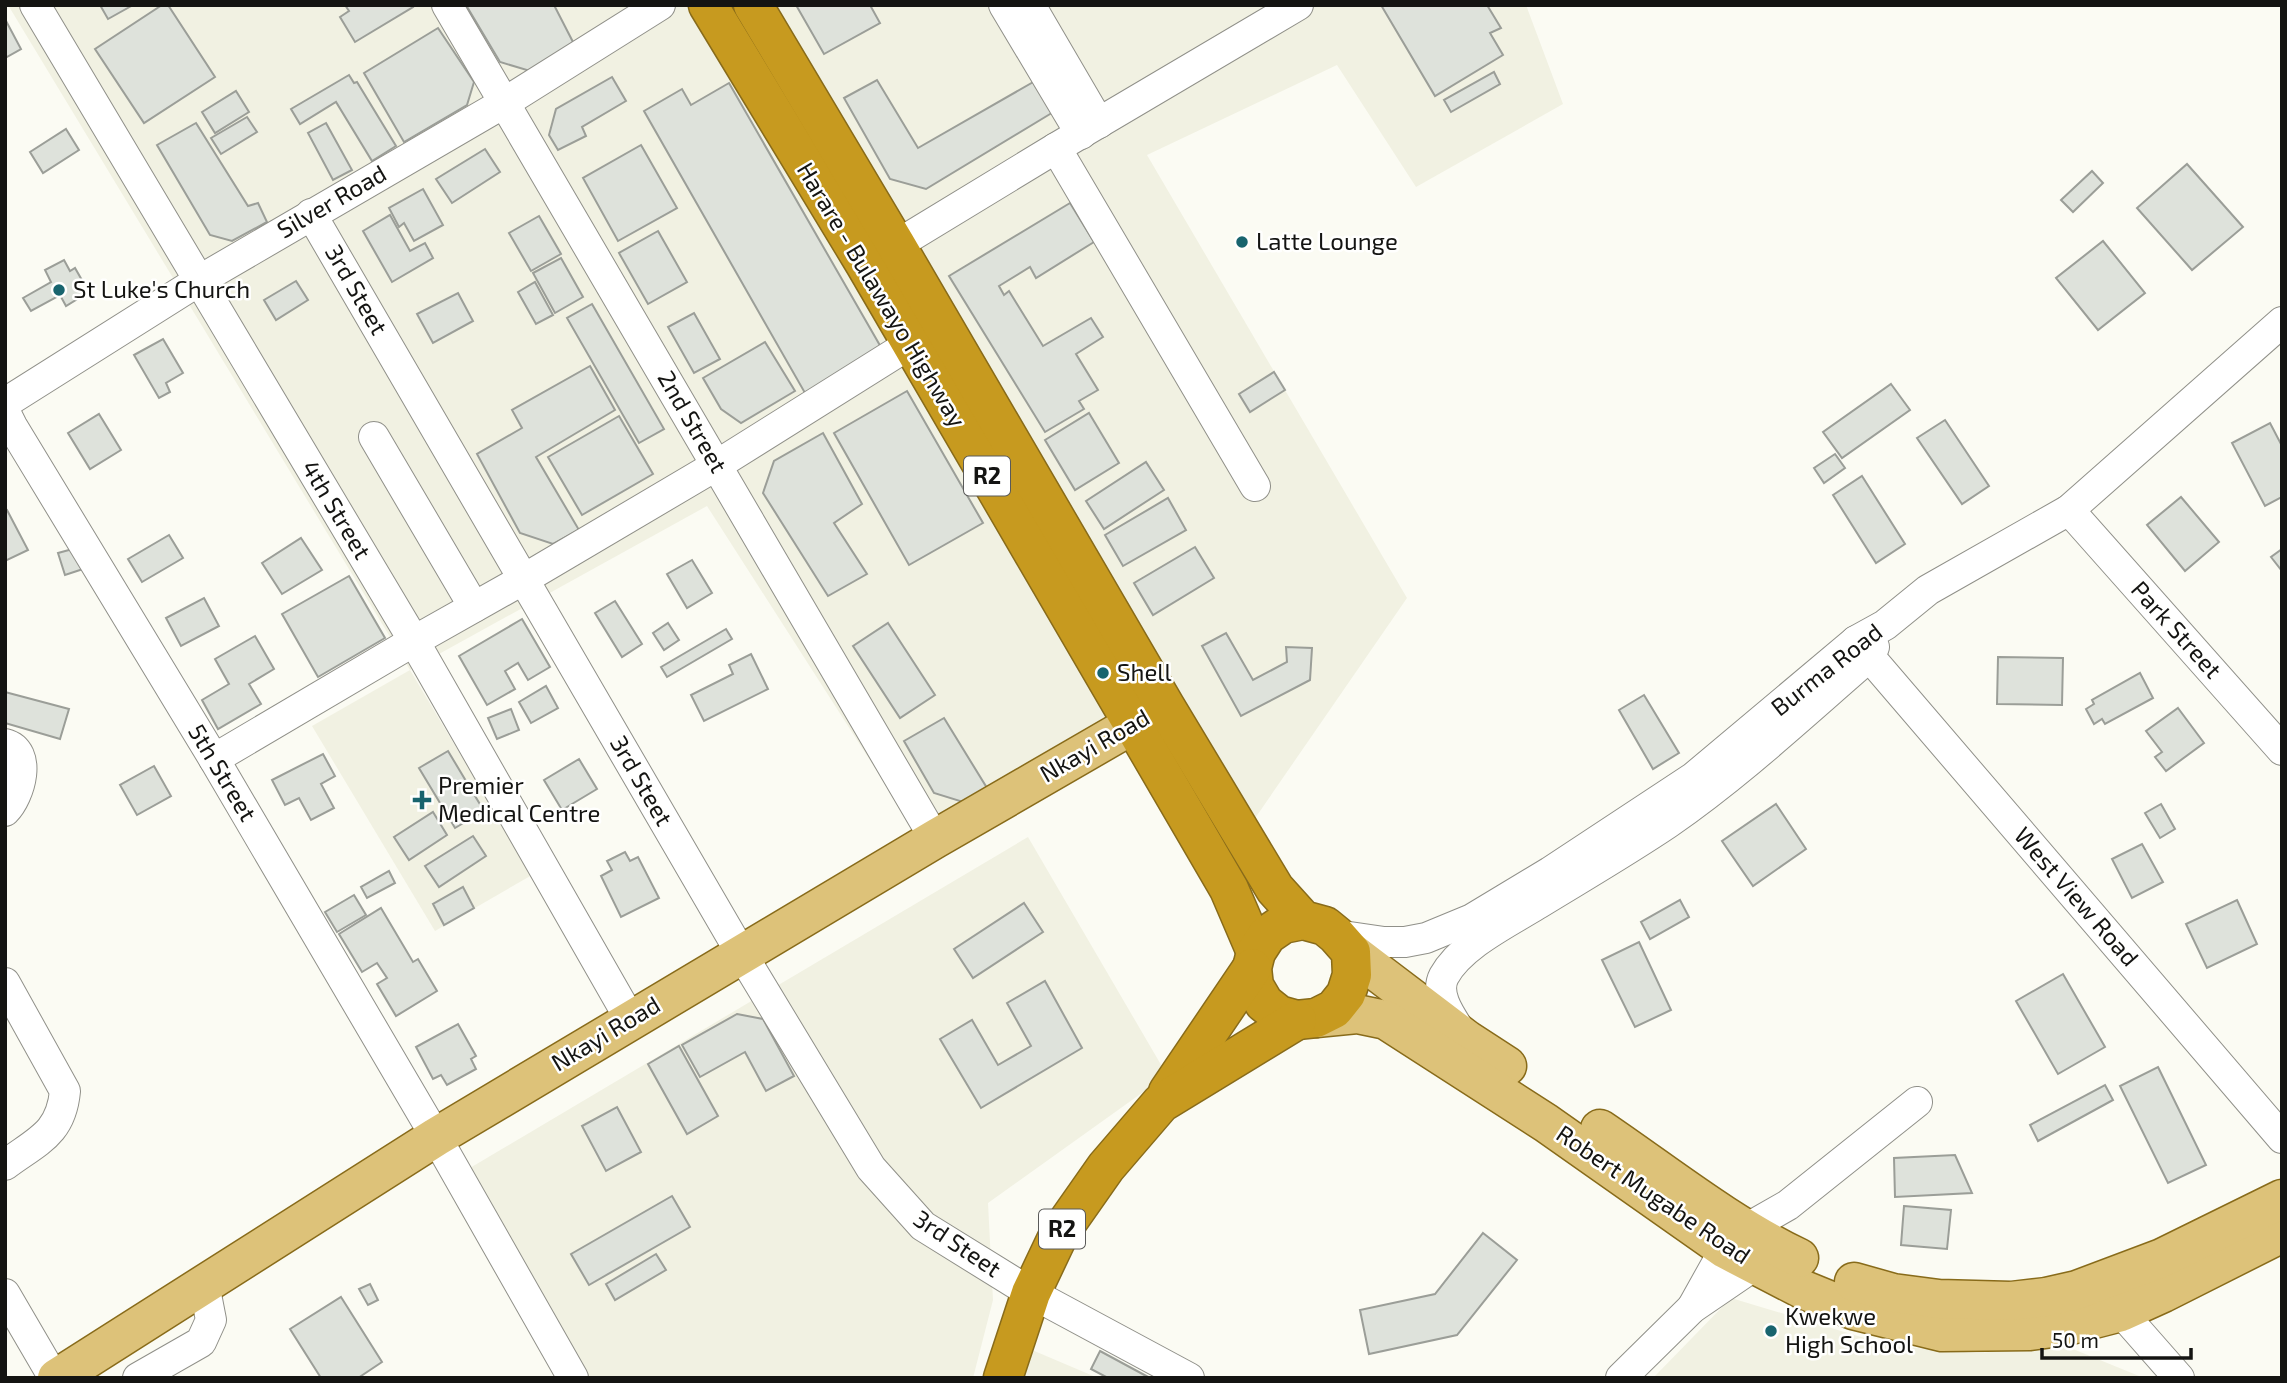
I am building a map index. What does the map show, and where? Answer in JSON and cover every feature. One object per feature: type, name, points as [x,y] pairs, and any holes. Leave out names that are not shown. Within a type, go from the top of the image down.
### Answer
[{"type":"highway","name":"Harare - Bulawayo Highway","points":[[708,5],[765,100],[880,255],[910,344],[1056,556]]},
{"type":"highway","name":"Harare - Bulawayo Highway","points":[[753,5],[798,80],[880,255],[1149,715],[1229,889],[1254,960],[1254,986],[1264,1003],[1279,1015],[1307,1019]]},
{"type":"highway","points":[[765,100],[798,80]]},
{"type":"highway","name":"Harare - Bulawayo Highway","points":[[1149,715],[1275,889],[1330,936]]},
{"type":"highway","name":"R2","points":[[1003,1378],[1031,1293],[1059,1234],[1107,1167],[1161,1103],[1254,960],[1267,935],[1283,924],[1330,936],[1352,975],[1346,994],[1334,1009],[1307,1019],[1161,1103]]},
{"type":"main road","name":"Nkayi Road","points":[[55,1378],[436,1137],[630,1019],[1149,715]]},
{"type":"main road","name":"Robert Mugabe Road","points":[[1330,936],[1467,1040],[1565,1104],[1749,1247]]},
{"type":"main road","name":"Robert Mugabe Road","points":[[1307,1019],[1357,1014],[1386,1020],[1546,1123],[1749,1247],[1863,1286],[1893,1293],[1939,1299],[2011,1301],[2046,1297],[2163,1293],[2282,1233]]},
{"type":"main road","name":"Robert Mugabe Road","points":[[2112,1296],[2162,1258],[2282,1199]]},
{"type":"street","name":"4th Street","points":[[35,5],[414,641],[630,1019]]},
{"type":"street","name":"2nd Street","points":[[447,5],[935,839]]},
{"type":"street","name":"Silver Road","points":[[7,418],[200,280],[504,103],[660,5]]},
{"type":"street","points":[[1004,5],[1079,135],[1255,486]]},
{"type":"street","points":[[1030,5],[1079,135]]},
{"type":"street","points":[[880,255],[1293,7]]},
{"type":"street","name":"3rd Steet","points":[[311,214],[741,953],[871,1168],[923,1226],[1031,1293],[1189,1378]]},
{"type":"street","name":"Burma Road","points":[[1330,936],[1384,942],[1426,938],[1472,919],[1550,872],[1694,777],[1863,649],[1885,625],[1928,590],[2069,510],[2282,322]]},
{"type":"street","points":[[214,759],[717,465],[910,344]]},
{"type":"street","name":"5th Street","points":[[7,418],[214,759],[436,1137],[573,1378]]},
{"type":"street","points":[[374,436],[474,607]]},
{"type":"street","name":"Park Street","points":[[2069,510],[2282,750]]},
{"type":"street","points":[[1467,1040],[1449,1014],[1441,987],[1443,977],[1467,950],[1686,809],[1748,760],[1863,649]]},
{"type":"street","name":"West View Road","points":[[1863,649],[2282,1138]]},
{"type":"street","points":[[5,744],[12,745],[22,758],[22,775],[5,811]]},
{"type":"street","points":[[5,983],[65,1091],[63,1111],[52,1131],[5,1164]]},
{"type":"street","points":[[1621,1378],[1692,1308],[1788,1205],[1917,1101]]},
{"type":"street","points":[[138,1378],[201,1342],[211,1320],[204,1284]]},
{"type":"street","points":[[5,1294],[55,1378]]},
{"type":"street","points":[[2112,1296],[2179,1378]]},
{"type":"shaded area","points":[[8,5],[1526,5],[1563,104],[1416,187],[1337,65],[1147,155],[1407,598],[1249,827],[1172,688],[923,843],[707,506],[410,670]]},
{"type":"shaded area","name":"Premier Medical Centre","points":[[410,670],[532,875],[435,931],[312,726]]},
{"type":"shaded area","points":[[1028,837],[1167,1075],[988,1203],[993,1300],[973,1378],[569,1378],[448,1181]]},
{"type":"shaded area","name":"Kwekwe High School","points":[[1731,1298],[1891,1346],[1976,1353],[2068,1347],[2144,1378],[1653,1378]]},
{"type":"shaded area","points":[[1025,1347],[1098,1378],[1019,1378]]},
{"type":"building","points":[[100,5],[133,5],[108,19]]},
{"type":"building","points":[[162,5],[168,5],[215,77],[144,123],[95,49]]},
{"type":"building","points":[[345,5],[413,7],[355,42],[340,17],[349,11]]},
{"type":"building","points":[[466,5],[554,5],[574,44],[530,71],[500,62]]},
{"type":"building","points":[[796,5],[870,5],[880,23],[824,54]]},
{"type":"building","points":[[1381,5],[1487,5],[1501,28],[1490,33],[1503,55],[1435,96]]},
{"type":"building","points":[[5,19],[21,49],[5,58]]},
{"type":"building","points":[[438,28],[474,82],[467,105],[404,142],[364,73]]},
{"type":"building","points":[[1494,72],[1500,84],[1451,112],[1444,100]]},
{"type":"building","points":[[349,75],[354,83],[357,82],[396,146],[372,161],[336,102],[300,124],[291,109]]},
{"type":"building","points":[[612,77],[626,101],[582,127],[586,136],[558,150],[549,135],[556,109]]},
{"type":"building","points":[[1042,77],[1060,108],[926,189],[890,179],[844,98],[877,80],[918,148]]},
{"type":"building","points":[[729,83],[882,349],[805,393],[644,111],[682,89],[691,105]]},
{"type":"building","points":[[236,91],[249,112],[215,133],[202,112]]},
{"type":"building","points":[[247,117],[257,132],[221,154],[211,138]]},
{"type":"building","points":[[196,123],[248,206],[258,203],[267,222],[232,241],[210,235],[157,145]]},
{"type":"building","points":[[326,123],[352,170],[333,180],[308,133]]},
{"type":"building","points":[[66,129],[79,150],[43,173],[30,152]]},
{"type":"building","points":[[641,145],[677,208],[618,241],[583,178]]},
{"type":"building","points":[[485,149],[500,172],[452,203],[436,179]]},
{"type":"building","points":[[2187,164],[2243,227],[2192,270],[2137,208]]},
{"type":"building","points":[[2092,171],[2103,183],[2073,212],[2061,200]]},
{"type":"building","points":[[423,189],[443,225],[414,241],[404,223],[399,227],[389,208]]},
{"type":"building","points":[[1070,203],[1094,242],[1036,278],[1030,267],[999,286],[1004,295],[1009,291],[1043,346],[1091,318],[1103,337],[1076,354],[1098,390],[1079,401],[1084,409],[1045,432],[949,276]]},
{"type":"building","points":[[390,215],[410,251],[425,243],[433,258],[392,282],[363,231]]},
{"type":"building","points":[[539,216],[561,254],[531,271],[509,233]]},
{"type":"building","points":[[658,231],[687,282],[648,304],[619,253]]},
{"type":"building","points":[[2103,241],[2145,293],[2098,330],[2056,278]]},
{"type":"building","points":[[561,258],[583,297],[555,313],[533,273]]},
{"type":"building","name":"St Luke's Church","points":[[64,260],[70,271],[75,268],[83,282],[78,285],[84,295],[66,306],[60,295],[31,311],[23,298],[51,282],[45,270]]},
{"type":"building","points":[[296,281],[308,300],[276,320],[264,300]]},
{"type":"building","points":[[535,282],[553,315],[536,324],[518,292]]},
{"type":"building","points":[[458,293],[473,321],[433,343],[417,314]]},
{"type":"building","points":[[592,304],[664,429],[639,443],[567,318]]},
{"type":"building","points":[[694,313],[720,359],[694,373],[668,327]]},
{"type":"building","points":[[163,339],[183,373],[166,383],[170,392],[159,398],[134,355]]},
{"type":"building","points":[[765,342],[795,391],[741,423],[721,409],[703,378]]},
{"type":"building","points":[[590,366],[615,410],[536,457],[579,530],[553,544],[520,533],[477,454],[522,428],[512,410]]},
{"type":"building","points":[[1274,372],[1285,390],[1250,412],[1239,394]]},
{"type":"building","points":[[1891,384],[1910,410],[1842,458],[1823,432]]},
{"type":"building","points":[[907,391],[983,523],[909,565],[834,433]]},
{"type":"building","points":[[1089,413],[1119,463],[1075,490],[1045,440]]},
{"type":"building","points":[[99,414],[121,450],[90,469],[68,433]]},
{"type":"building","points":[[619,416],[653,474],[582,515],[548,457]]},
{"type":"building","points":[[1945,420],[1989,486],[1962,504],[1917,438]]},
{"type":"building","points":[[2270,423],[2282,446],[2282,497],[2265,506],[2232,443]]},
{"type":"building","points":[[823,433],[862,504],[834,523],[867,574],[828,596],[763,493],[774,461]]},
{"type":"building","points":[[1835,454],[1845,468],[1824,483],[1814,468]]},
{"type":"building","points":[[1146,462],[1164,490],[1104,529],[1086,501]]},
{"type":"building","points":[[1862,476],[1905,544],[1876,563],[1833,495]]},
{"type":"building","points":[[2181,497],[2219,542],[2185,571],[2147,525]]},
{"type":"building","points":[[1168,498],[1186,530],[1123,566],[1105,535]]},
{"type":"building","points":[[7,510],[28,550],[5,561],[5,511]]},
{"type":"building","points":[[169,535],[183,558],[142,582],[128,559]]},
{"type":"building","points":[[301,538],[322,570],[282,594],[262,563]]},
{"type":"building","points":[[80,547],[86,568],[65,575],[58,553]]},
{"type":"building","points":[[1195,547],[1214,578],[1153,615],[1134,583]]},
{"type":"building","points":[[2282,549],[2282,571],[2271,557]]},
{"type":"building","points":[[692,560],[712,593],[687,608],[667,574]]},
{"type":"building","points":[[349,576],[385,638],[318,677],[282,614]]},
{"type":"building","points":[[204,598],[219,626],[181,646],[166,618]]},
{"type":"building","points":[[615,601],[642,644],[622,657],[595,613]]},
{"type":"building","points":[[522,619],[550,667],[528,680],[518,663],[505,671],[515,689],[487,705],[459,656]]},
{"type":"building","points":[[668,623],[679,640],[664,650],[653,633]]},
{"type":"building","points":[[888,623],[935,695],[900,718],[853,646]]},
{"type":"building","points":[[726,629],[732,639],[667,677],[661,667]]},
{"type":"building","points":[[1226,633],[1253,680],[1287,662],[1286,647],[1312,648],[1310,680],[1241,716],[1202,646]]},
{"type":"building","points":[[255,636],[274,669],[249,684],[261,704],[218,729],[202,700],[229,684],[215,659]]},
{"type":"building","points":[[751,654],[768,689],[704,721],[691,695],[733,674],[729,665]]},
{"type":"building","points":[[1998,657],[2063,658],[2062,705],[1997,704]]},
{"type":"building","points":[[2140,673],[2153,698],[2105,724],[2102,719],[2094,724],[2086,709],[2094,704],[2092,700]]},
{"type":"building","points":[[546,686],[558,708],[531,723],[519,702]]},
{"type":"building","points":[[5,692],[69,709],[60,739],[5,723]]},
{"type":"building","points":[[1644,695],[1679,753],[1653,769],[1619,710]]},
{"type":"building","points":[[2178,708],[2204,743],[2166,771],[2155,757],[2162,752],[2146,731]]},
{"type":"building","points":[[511,709],[519,730],[497,739],[488,718]]},
{"type":"building","points":[[944,718],[987,788],[963,802],[934,793],[904,741]]},
{"type":"building","points":[[448,751],[484,811],[455,828],[419,768]]},
{"type":"building","points":[[323,754],[335,776],[321,784],[334,808],[311,820],[299,798],[285,805],[272,780]]},
{"type":"building","points":[[579,759],[597,789],[562,810],[544,780]]},
{"type":"building","points":[[154,766],[171,796],[137,815],[120,785]]},
{"type":"building","points":[[1776,804],[1806,849],[1753,886],[1722,841]]},
{"type":"building","points":[[2161,804],[2175,829],[2160,838],[2145,813]]},
{"type":"building","points":[[433,812],[447,835],[409,860],[394,837]]},
{"type":"building","points":[[473,836],[486,856],[439,887],[425,866]]},
{"type":"building","points":[[2142,844],[2163,882],[2132,898],[2112,859]]},
{"type":"building","points":[[625,852],[630,861],[638,857],[659,898],[621,917],[601,876],[612,870],[607,861]]},
{"type":"building","points":[[389,871],[395,883],[367,898],[361,887]]},
{"type":"building","points":[[463,887],[474,908],[444,925],[433,904]]},
{"type":"building","points":[[354,895],[366,915],[337,932],[325,912]]},
{"type":"building","points":[[1680,900],[1689,917],[1650,939],[1641,922]]},
{"type":"building","points":[[2237,900],[2257,944],[2207,968],[2186,924]]},
{"type":"building","points":[[1024,903],[1043,932],[973,978],[954,949]]},
{"type":"building","points":[[381,908],[413,962],[418,959],[437,991],[396,1016],[377,984],[387,978],[377,963],[362,972],[339,934]]},
{"type":"building","points":[[1639,942],[1671,1010],[1635,1027],[1602,960]]},
{"type":"building","points":[[2063,974],[2105,1047],[2058,1074],[2016,1001]]},
{"type":"building","points":[[1045,981],[1082,1048],[981,1108],[940,1039],[972,1020],[998,1065],[1031,1046],[1007,1003]]},
{"type":"building","points":[[737,1014],[763,1019],[794,1076],[766,1091],[745,1052],[700,1077],[682,1045]]},
{"type":"building","points":[[458,1024],[476,1056],[471,1059],[476,1069],[447,1085],[441,1075],[433,1079],[416,1047]]},
{"type":"building","points":[[679,1046],[718,1116],[687,1134],[648,1064]]},
{"type":"building","points":[[2158,1067],[2206,1165],[2168,1183],[2120,1086]]},
{"type":"building","points":[[2105,1085],[2113,1100],[2038,1141],[2030,1125]]},
{"type":"building","points":[[617,1107],[641,1152],[606,1171],[582,1126]]},
{"type":"building","points":[[1955,1155],[1972,1193],[1895,1197],[1894,1158]]},
{"type":"building","points":[[672,1196],[690,1227],[589,1285],[571,1254]]},
{"type":"building","points":[[1904,1206],[1951,1210],[1947,1249],[1901,1245]]},
{"type":"building","points":[[1483,1233],[1517,1260],[1457,1335],[1369,1354],[1360,1310],[1435,1294]]},
{"type":"building","points":[[656,1254],[666,1270],[615,1300],[606,1284]]},
{"type":"building","points":[[370,1284],[378,1300],[368,1305],[359,1289]]},
{"type":"building","points":[[341,1297],[382,1362],[358,1378],[321,1378],[290,1329]]},
{"type":"building","points":[[1100,1351],[1150,1378],[1108,1378],[1091,1369]]},
{"type":"place","name":"Latte Lounge","points":[[1242,242]]},
{"type":"place","name":"St Luke's Church","points":[[59,290]]},
{"type":"place","name":"Shell","points":[[1103,673]]},
{"type":"place","name":"Premier Medical Centre","points":[[422,800]]},
{"type":"place","name":"Kwekwe High School","points":[[1771,1331]]}]
